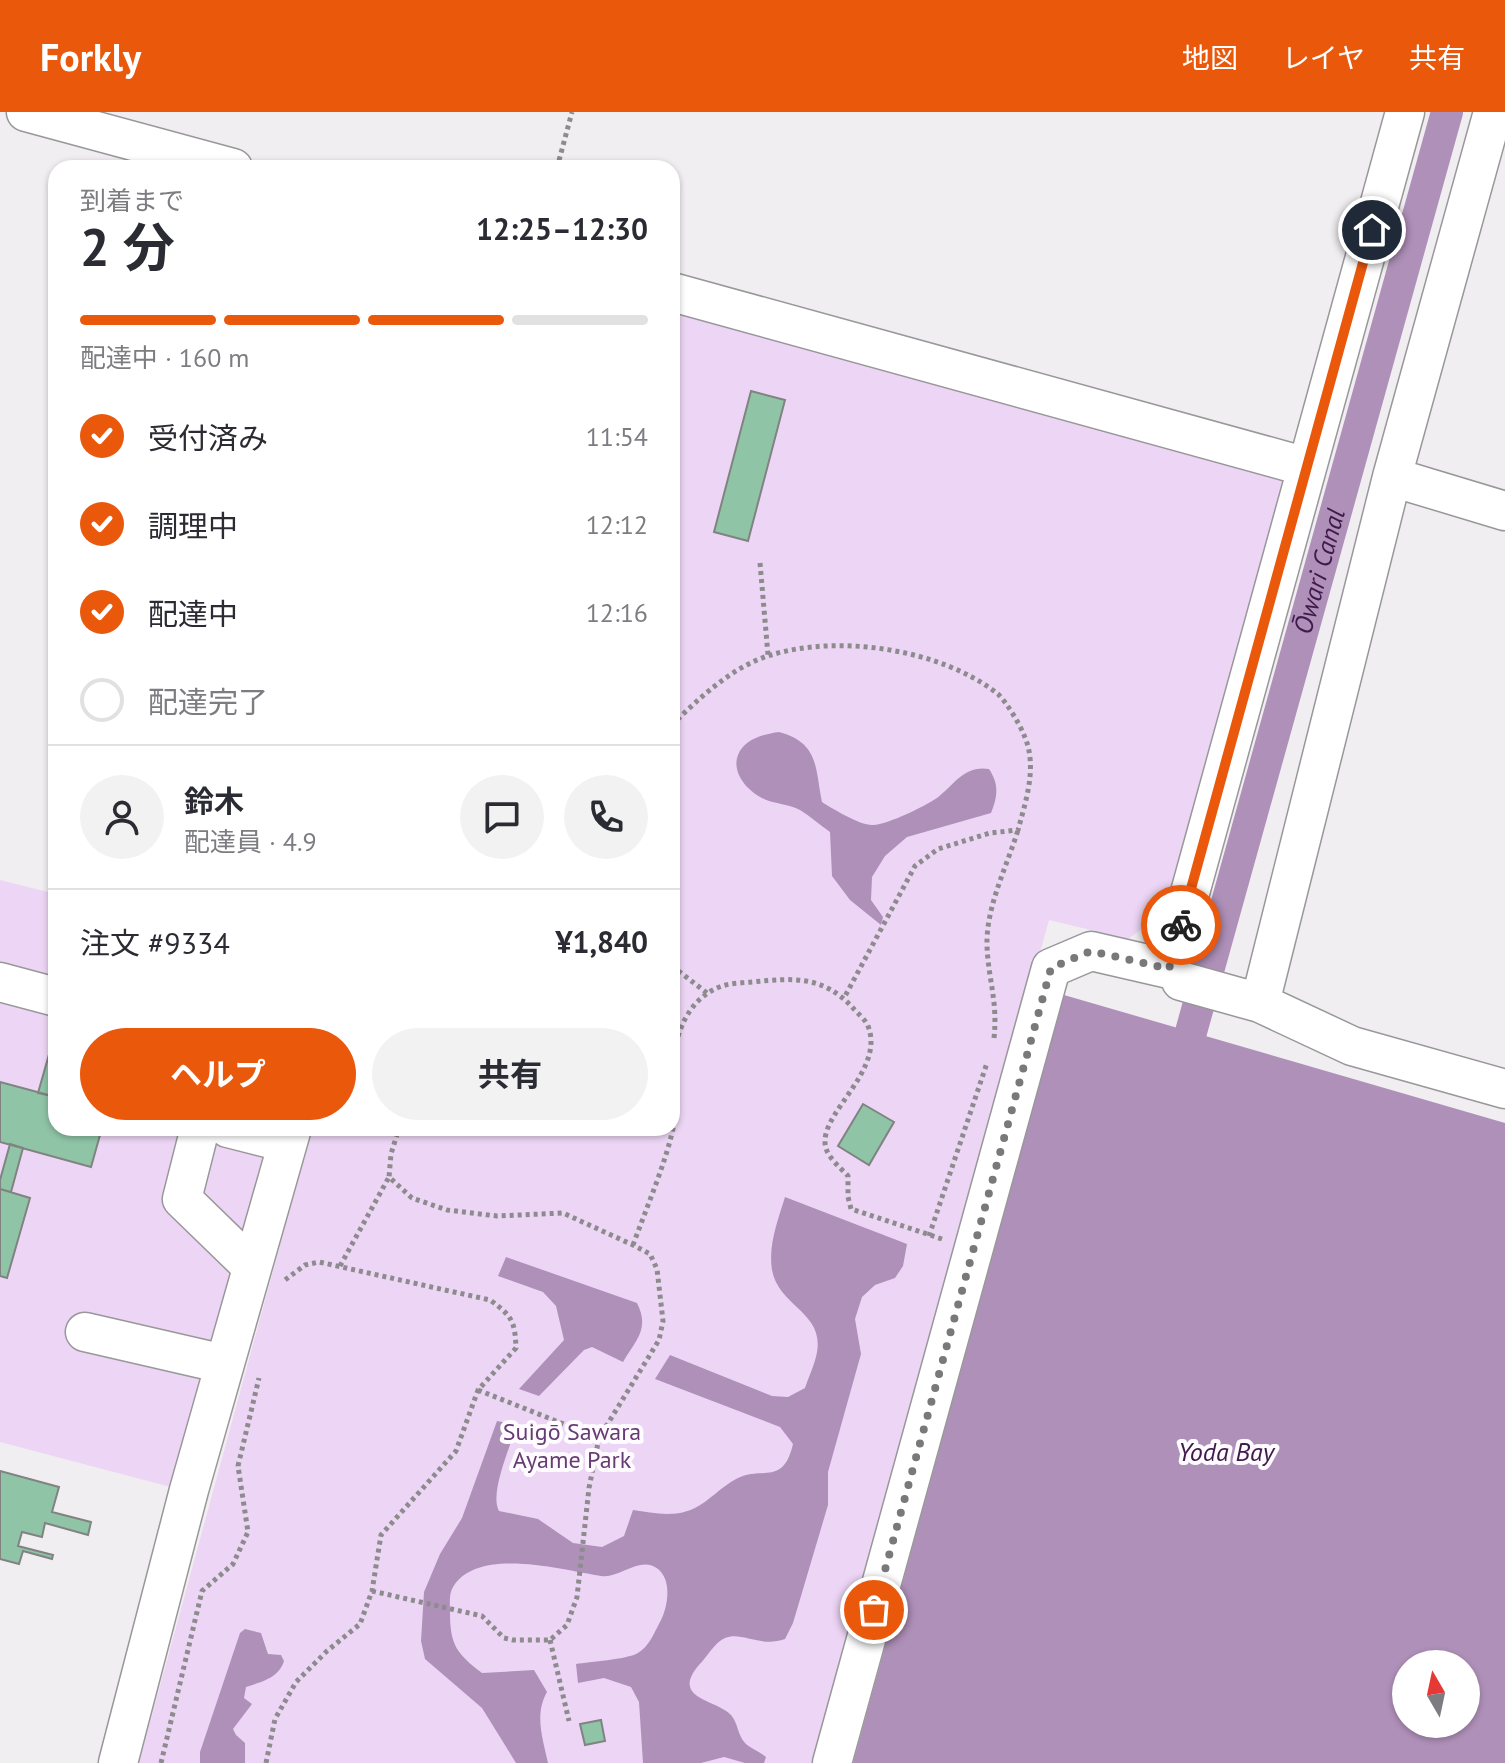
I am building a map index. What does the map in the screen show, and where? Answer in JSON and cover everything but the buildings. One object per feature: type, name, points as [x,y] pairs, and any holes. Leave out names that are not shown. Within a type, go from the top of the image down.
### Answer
[{"type":"street","points":[[26,112],[203,160]]},
{"type":"street","points":[[1175,975],[1307,467],[1405,112]]},
{"type":"street","points":[[1247,1000],[1493,112]]},
{"type":"street","points":[[680,294],[1307,467]]},
{"type":"street","points":[[1392,477],[1505,511]]},
{"type":"street","points":[[832,1763],[1051,968],[1091,951],[1247,1000],[1352,1046],[1505,1089]]},
{"type":"street","points":[[0,982],[48,995]]},
{"type":"street","points":[[198,1136],[182,1199],[252,1267]]},
{"type":"street","points":[[118,1763],[189,1490],[290,1136]]},
{"type":"street","points":[[85,1332],[224,1364]]},
{"type":"path","points":[[559,160],[572,112]]},
{"type":"path","points":[[760,563],[768,655]]},
{"type":"path","points":[[680,718],[730,674],[768,655],[814,645],[861,647],[915,655],[962,672],[1000,696],[1025,736],[1031,779],[990,916],[987,944],[997,1011],[994,1040]]},
{"type":"path","points":[[844,998],[915,866],[938,849],[990,833],[1018,830]]},
{"type":"path","points":[[680,972],[707,993]]},
{"type":"path","points":[[680,1031],[687,1014],[707,993],[725,984],[789,979],[822,983],[844,998],[868,1025],[870,1048],[863,1073],[828,1128],[825,1141],[827,1153],[848,1176],[851,1209],[929,1236],[975,1244]]},
{"type":"path","points":[[929,1236],[989,1055]]},
{"type":"path","points":[[340,1266],[389,1177],[397,1136]]},
{"type":"path","points":[[633,1245],[670,1136]]},
{"type":"path","points":[[372,1591],[482,1616],[504,1638],[550,1640],[567,1625],[577,1597],[589,1488],[599,1438],[659,1340],[663,1321],[657,1269],[650,1254],[633,1245],[563,1213],[497,1216],[447,1210],[412,1198],[389,1177]]},
{"type":"path","points":[[266,1763],[275,1719],[296,1682],[360,1624],[372,1591],[381,1535],[456,1451],[478,1390],[516,1348],[510,1314],[490,1300],[319,1262],[305,1265],[285,1280],[281,1294]]},
{"type":"path","points":[[161,1763],[202,1591],[233,1564],[248,1532],[238,1466],[262,1367]]},
{"type":"path","points":[[478,1390],[599,1438]]},
{"type":"path","points":[[550,1640],[569,1721]]},
{"type":"green space","name":"Suigō Sawara Ayame Park","points":[[680,313],[1287,481],[1167,911],[1128,939],[1049,920],[815,1763],[139,1763],[310,1136],[680,1136]]},
{"type":"green space","points":[[0,880],[48,892],[48,1136],[273,1136],[182,1490],[0,1442]]},
{"type":"water","points":[[779,732],[802,743],[813,758],[822,802],[862,823],[880,824],[906,814],[937,798],[966,773],[980,769],[989,769],[995,780],[996,796],[991,813],[907,837],[885,856],[872,877],[871,900],[883,917],[881,925],[850,900],[832,876],[830,832],[800,810],[758,796],[739,775],[736,762],[745,745],[761,736]]},
{"type":"water","name":"Yoda Bay","points":[[1064,995],[1505,1123],[1505,1763],[853,1763]]},
{"type":"water","points":[[785,1197],[907,1244],[903,1266],[895,1278],[875,1285],[862,1297],[855,1319],[861,1354],[828,1472],[828,1505],[793,1623],[785,1639],[767,1642],[738,1636],[725,1638],[714,1646],[691,1676],[692,1692],[731,1715],[745,1743],[766,1757],[764,1763],[745,1763],[724,1757],[701,1763],[643,1763],[639,1702],[631,1687],[604,1678],[578,1683],[576,1664],[631,1656],[648,1644],[667,1601],[667,1586],[658,1569],[644,1565],[601,1576],[543,1566],[499,1564],[463,1576],[452,1589],[450,1624],[457,1648],[482,1673],[534,1670],[547,1692],[540,1718],[548,1763],[516,1763],[482,1708],[425,1659],[421,1641],[424,1592],[440,1554],[462,1518],[497,1421],[517,1425],[499,1481],[499,1511],[538,1519],[573,1543],[602,1547],[624,1536],[633,1510],[664,1514],[687,1511],[736,1479],[784,1466],[793,1444],[780,1427],[655,1379],[670,1355],[772,1396],[788,1397],[805,1388],[817,1352],[817,1339],[808,1318],[776,1283],[771,1261]]},
{"type":"water","points":[[506,1257],[637,1303],[642,1327],[623,1362],[592,1347],[584,1350],[539,1396],[519,1389],[564,1340],[556,1306],[543,1292],[498,1276]]},
{"type":"water","points":[[245,1629],[261,1633],[268,1654],[281,1655],[284,1661],[282,1667],[274,1675],[246,1687],[244,1698],[252,1704],[233,1729],[245,1743],[245,1763],[200,1763],[200,1752],[240,1633]]},
{"type":"waterway","name":"Ōwari Canal","points":[[1183,1073],[1191,1032],[1447,112]]},
{"type":"way so far","points":[[874,1610],[1051,968],[1091,951],[1169,969],[1181,925]]},
{"type":"route","points":[[1181,925],[1372,230]]}]
